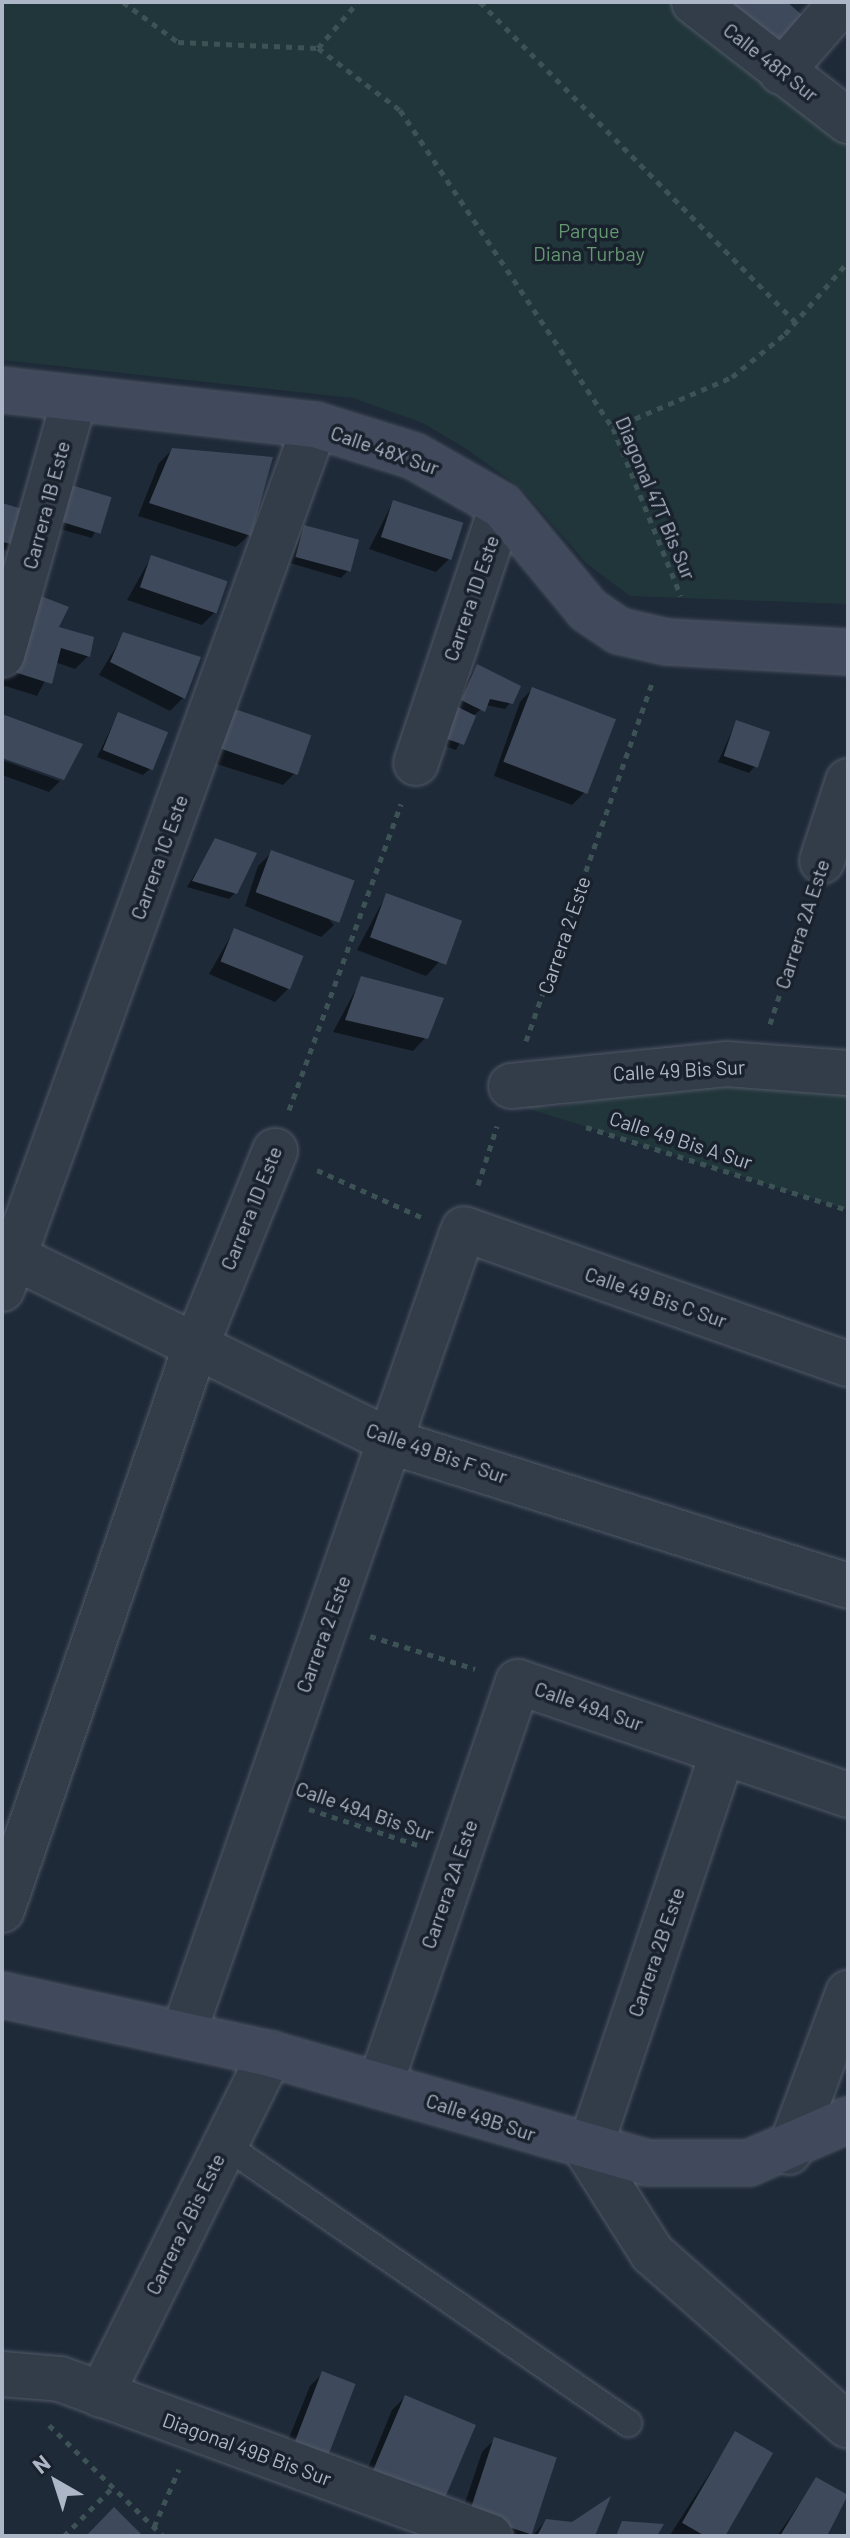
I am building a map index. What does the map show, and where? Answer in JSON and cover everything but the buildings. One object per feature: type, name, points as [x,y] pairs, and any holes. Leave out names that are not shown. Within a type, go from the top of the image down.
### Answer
[{"type":"street","name":"Calle 48R Sur","points":[[694,2],[848,121]]},
{"type":"street","points":[[781,72],[842,2]]},
{"type":"street","name":"Calle 48X Sur","points":[[2,390],[74,401],[315,425],[414,456],[502,506],[588,610],[619,631],[683,642],[848,652]]},
{"type":"street","name":"Carrera 1B Este","points":[[2,655],[74,401]]},
{"type":"street","name":"Carrera 1C Este","points":[[6,1265],[315,425]]},
{"type":"street","name":"Carrera 1D Este","points":[[416,763],[502,506]]},
{"type":"street","name":"Carrera 2A Este","points":[[822,861],[848,781]]},
{"type":"street","name":"Calle 49 Bis Sur","points":[[511,1086],[756,1067],[848,1073]]},
{"type":"street","name":"Carrera 1D Este","points":[[2,1910],[195,1348],[275,1151]]},
{"type":"street","name":"Calle 49 Bis C Sur","points":[[463,1232],[848,1364]]},
{"type":"street","name":"Carrera 2 Este","points":[[184,2032],[263,1793],[329,1623],[463,1232]]},
{"type":"street","name":"Calle 49 Bis F Sur","points":[[6,1265],[195,1348],[392,1442],[848,1586]]},
{"type":"street","name":"Carrera 2A Este","points":[[380,2085],[518,1682]]},
{"type":"street","name":"Calle 49A Sur","points":[[518,1682],[848,1795]]},
{"type":"street","name":"Carrera 2B Este","points":[[588,2152],[723,1752]]},
{"type":"street","points":[[789,2152],[848,1993]]},
{"type":"street","name":"Calle 49B Sur","points":[[2,1995],[184,2032],[270,2054],[380,2085],[588,2152],[706,2168],[789,2152],[848,2120]]},
{"type":"street","name":"Carrera 2 Bis Este","points":[[101,2395],[270,2054]]},
{"type":"street","points":[[588,2152],[652,2253],[848,2426]]},
{"type":"street","name":"Diagonal 49B Bis Sur","points":[[2,2374],[60,2379],[195,2431],[490,2536]]},
{"type":"lane","points":[[225,2145],[628,2423]]},
{"type":"path","points":[[123,2],[178,42],[318,48],[358,2]]},
{"type":"path","points":[[480,2],[796,322]]},
{"type":"path","name":"Diagonal 47T Bis Sur","points":[[318,48],[400,110],[613,428],[683,642]]},
{"type":"path","points":[[613,428],[732,377],[796,322],[848,262]]},
{"type":"path","name":"Carrera 2 Este","points":[[463,1232],[511,1086],[683,642]]},
{"type":"path","name":"Carrera 1D Este","points":[[275,1151],[416,763]]},
{"type":"path","name":"Carrera 2A Este","points":[[756,1067],[822,861]]},
{"type":"path","name":"Calle 49 Bis A Sur","points":[[580,1125],[848,1210]]},
{"type":"path","points":[[275,1151],[463,1232]]},
{"type":"path","name":"Calle 49A Sur","points":[[329,1623],[518,1682]]},
{"type":"path","name":"Calle 49A Bis Sur","points":[[263,1793],[457,1859]]},
{"type":"path","points":[[35,2412],[163,2536]]},
{"type":"path","points":[[154,2527],[195,2431]]},
{"type":"path","points":[[64,2536],[113,2487]]},
{"type":"green space","name":"Parque Diana Turbay","points":[[2,2],[675,2],[848,145],[848,604],[630,596],[586,563],[521,488],[423,423],[353,398],[2,360]]},
{"type":"green space","points":[[738,1086],[848,1090],[848,1210],[505,1101],[552,1108],[630,1093]]}]
